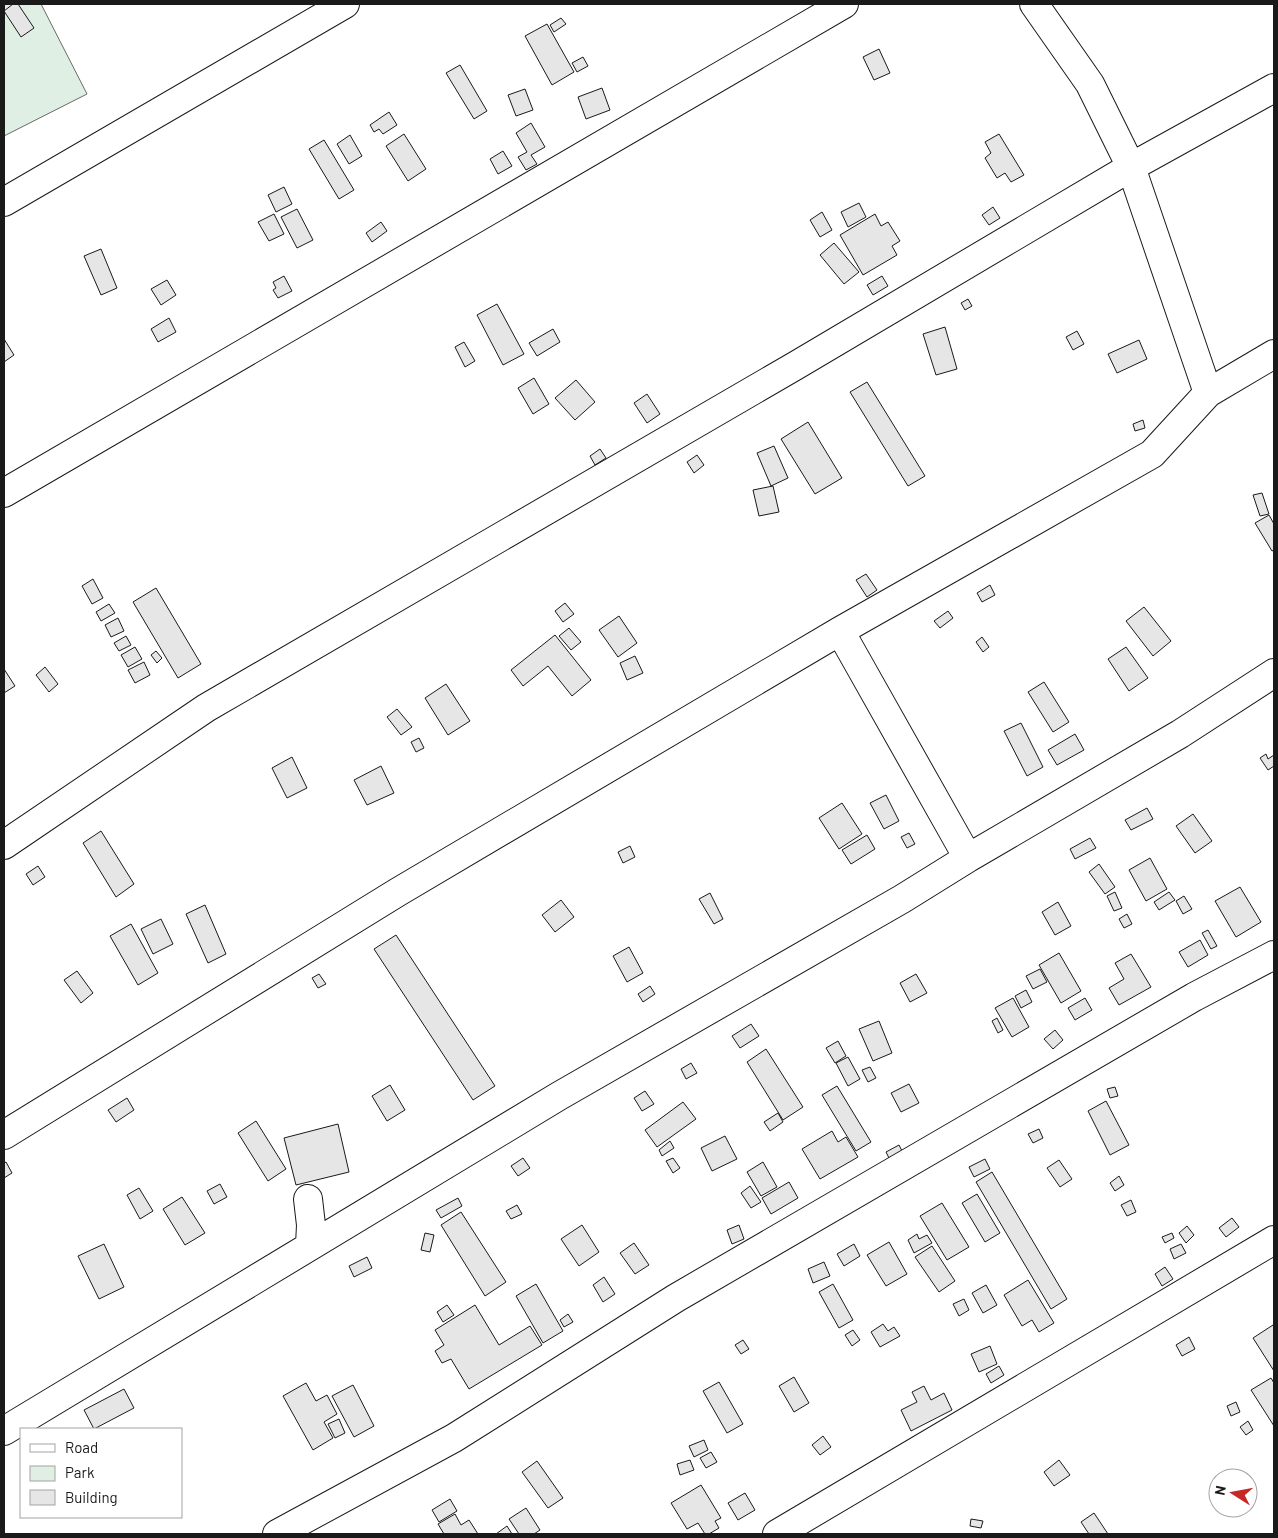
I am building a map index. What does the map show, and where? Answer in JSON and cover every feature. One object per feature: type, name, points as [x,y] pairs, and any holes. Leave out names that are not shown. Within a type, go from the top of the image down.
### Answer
[{"type":"street","points":[[4,202],[345,4]]},
{"type":"street","points":[[4,493],[844,4]]},
{"type":"street","points":[[1034,4],[1090,84],[1132,167],[1208,393]]},
{"type":"street","points":[[4,845],[206,708],[795,366],[1132,167],[1274,88]]},
{"type":"street","points":[[4,1135],[398,892],[840,631],[1152,454],[1208,393],[1274,354]]},
{"type":"street","points":[[840,631],[968,858]]},
{"type":"street","points":[[4,1431],[559,1096],[902,899],[968,858],[1180,734],[1274,673]]},
{"type":"street","points":[[277,1534],[454,1438],[676,1298],[1194,997],[1274,955]]},
{"type":"street","points":[[308,1199],[312,1225],[310,1245]]},
{"type":"street","points":[[777,1534],[1274,1240]]},
{"type":"green space","points":[[4,4],[41,4],[87,94],[4,136]]},
{"type":"building","points":[[13,4],[18,4],[34,28],[21,37],[4,11]]},
{"type":"building","points":[[561,18],[566,24],[554,32],[550,25]]},
{"type":"building","points":[[547,24],[574,72],[552,85],[525,36]]},
{"type":"building","points":[[879,49],[890,73],[874,80],[863,57]]},
{"type":"building","points":[[583,57],[588,66],[577,72],[572,63]]},
{"type":"building","points":[[460,65],[487,111],[474,119],[446,73]]},
{"type":"building","points":[[602,88],[610,110],[586,119],[578,97]]},
{"type":"building","points":[[525,89],[533,110],[516,116],[508,95]]},
{"type":"building","points":[[389,112],[397,125],[383,134],[379,129],[374,132],[370,125]]},
{"type":"building","points":[[531,123],[545,147],[531,155],[537,164],[526,170],[518,157],[527,152],[516,133]]},
{"type":"building","points":[[404,134],[426,169],[408,181],[386,146]]},
{"type":"building","points":[[999,134],[1024,175],[1011,182],[1005,173],[997,178],[985,158],[991,153],[985,142]]},
{"type":"building","points":[[350,135],[362,156],[349,164],[337,144]]},
{"type":"building","points":[[324,140],[354,190],[339,199],[309,149]]},
{"type":"building","points":[[503,151],[512,166],[498,174],[490,159]]},
{"type":"building","points":[[284,187],[292,204],[276,212],[268,195]]},
{"type":"building","points":[[859,203],[866,217],[848,227],[841,212]]},
{"type":"building","points":[[993,207],[1000,218],[989,225],[982,215]]},
{"type":"building","points":[[297,209],[313,240],[297,248],[281,217]]},
{"type":"building","points":[[822,212],[832,230],[820,237],[810,220]]},
{"type":"building","points":[[274,214],[284,234],[269,241],[258,222]]},
{"type":"building","points":[[875,214],[881,226],[888,222],[900,241],[892,246],[897,255],[863,275],[840,235]]},
{"type":"building","points":[[381,222],[387,231],[372,242],[366,233]]},
{"type":"building","points":[[834,243],[859,272],[844,284],[820,255]]},
{"type":"building","points":[[101,249],[117,288],[101,295],[84,256]]},
{"type":"building","points":[[284,276],[292,291],[278,298],[273,290],[276,288],[273,282]]},
{"type":"building","points":[[882,276],[888,286],[873,295],[867,285]]},
{"type":"building","points":[[167,280],[176,295],[161,305],[151,289]]},
{"type":"building","points":[[968,299],[972,306],[965,310],[961,303]]},
{"type":"building","points":[[497,304],[524,354],[503,365],[477,315]]},
{"type":"building","points":[[169,318],[176,332],[158,342],[151,329]]},
{"type":"building","points":[[945,327],[957,369],[936,375],[923,334]]},
{"type":"building","points":[[553,329],[560,342],[537,356],[529,343]]},
{"type":"building","points":[[1077,331],[1084,344],[1073,350],[1066,337]]},
{"type":"building","points":[[4,339],[14,355],[4,362]]},
{"type":"building","points":[[1139,340],[1147,359],[1117,373],[1108,354]]},
{"type":"building","points":[[464,342],[475,361],[465,367],[455,347]]},
{"type":"building","points":[[534,378],[549,404],[533,414],[518,388]]},
{"type":"building","points":[[576,380],[595,402],[575,420],[555,398]]},
{"type":"building","points":[[867,382],[925,476],[908,486],[850,392]]},
{"type":"building","points":[[647,394],[660,414],[647,423],[634,403]]},
{"type":"building","points":[[1143,420],[1145,428],[1135,431],[1133,424]]},
{"type":"building","points":[[808,422],[842,478],[815,494],[781,439]]},
{"type":"building","points":[[774,446],[788,478],[771,486],[757,453]]},
{"type":"building","points":[[600,449],[606,458],[595,465],[590,456]]},
{"type":"building","points":[[697,455],[704,465],[694,473],[687,462]]},
{"type":"building","points":[[773,486],[779,512],[759,516],[753,490]]},
{"type":"building","points":[[1262,493],[1269,514],[1260,516],[1253,495]]},
{"type":"building","points":[[1269,515],[1274,524],[1274,550],[1272,551],[1255,523]]},
{"type":"building","points":[[866,574],[877,590],[867,597],[856,580]]},
{"type":"building","points":[[93,579],[103,598],[92,604],[82,586]]},
{"type":"building","points":[[990,585],[995,595],[982,602],[977,593]]},
{"type":"building","points":[[156,588],[201,664],[178,678],[133,602]]},
{"type":"building","points":[[565,603],[574,614],[563,622],[555,611]]},
{"type":"building","points":[[109,604],[115,613],[101,621],[96,612]]},
{"type":"building","points":[[1144,607],[1171,641],[1153,656],[1126,621]]},
{"type":"building","points":[[948,611],[953,618],[940,628],[934,621]]},
{"type":"building","points":[[619,616],[637,643],[618,657],[599,630]]},
{"type":"building","points":[[118,618],[124,631],[111,637],[105,625]]},
{"type":"building","points":[[569,628],[581,642],[571,650],[559,636]]},
{"type":"building","points":[[555,635],[591,680],[572,696],[548,666],[523,686],[511,670]]},
{"type":"building","points":[[126,636],[131,645],[119,651],[114,643]]},
{"type":"building","points":[[982,637],[989,647],[983,652],[976,642]]},
{"type":"building","points":[[135,647],[142,659],[128,667],[121,655]]},
{"type":"building","points":[[1126,647],[1148,678],[1129,691],[1108,659]]},
{"type":"building","points":[[156,651],[162,658],[157,663],[151,655]]},
{"type":"building","points":[[635,656],[643,673],[627,680],[620,663]]},
{"type":"building","points":[[144,662],[150,675],[135,683],[128,670]]},
{"type":"building","points":[[45,667],[58,684],[49,692],[36,675]]},
{"type":"building","points":[[4,669],[15,686],[4,693]]},
{"type":"building","points":[[1044,682],[1069,722],[1053,732],[1028,692]]},
{"type":"building","points":[[446,684],[470,721],[448,735],[425,698]]},
{"type":"building","points":[[397,709],[412,727],[401,735],[387,717]]},
{"type":"building","points":[[1021,723],[1043,767],[1027,776],[1004,731]]},
{"type":"building","points":[[1075,734],[1084,750],[1057,765],[1048,750]]},
{"type":"building","points":[[419,738],[424,748],[416,752],[411,742]]},
{"type":"building","points":[[1266,754],[1268,759],[1274,755],[1274,766],[1268,770],[1260,758]]},
{"type":"building","points":[[292,757],[307,788],[287,798],[272,768]]},
{"type":"building","points":[[381,766],[394,793],[367,805],[354,780]]},
{"type":"building","points":[[886,795],[899,821],[884,829],[870,803]]},
{"type":"building","points":[[842,803],[862,834],[839,849],[819,818]]},
{"type":"building","points":[[1147,808],[1153,819],[1131,830],[1125,820]]},
{"type":"building","points":[[1193,814],[1212,841],[1195,853],[1176,826]]},
{"type":"building","points":[[101,831],[134,884],[116,897],[83,843]]},
{"type":"building","points":[[909,833],[915,844],[907,848],[901,837]]},
{"type":"building","points":[[867,835],[875,849],[851,864],[842,850]]},
{"type":"building","points":[[1090,838],[1096,848],[1075,859],[1070,849]]},
{"type":"building","points":[[630,846],[635,857],[623,863],[618,852]]},
{"type":"building","points":[[1150,858],[1167,889],[1146,901],[1129,870]]},
{"type":"building","points":[[1099,864],[1115,887],[1105,894],[1089,872]]},
{"type":"building","points":[[38,866],[45,877],[33,885],[26,874]]},
{"type":"building","points":[[1240,887],[1261,922],[1236,937],[1215,901]]},
{"type":"building","points":[[1115,892],[1122,908],[1114,911],[1107,896]]},
{"type":"building","points":[[1169,892],[1175,900],[1159,910],[1154,902]]},
{"type":"building","points":[[710,893],[723,919],[714,924],[699,899]]},
{"type":"building","points":[[1184,896],[1192,909],[1183,914],[1176,901]]},
{"type":"building","points":[[561,900],[574,917],[555,932],[542,915]]},
{"type":"building","points":[[1058,902],[1071,926],[1055,935],[1042,912]]},
{"type":"building","points":[[205,905],[226,954],[208,963],[186,914]]},
{"type":"building","points":[[1127,914],[1132,924],[1124,928],[1119,919]]},
{"type":"building","points":[[161,919],[173,944],[153,954],[141,929]]},
{"type":"building","points":[[131,924],[158,973],[138,985],[110,936]]},
{"type":"building","points":[[1208,930],[1217,946],[1211,949],[1202,933]]},
{"type":"building","points":[[396,935],[495,1086],[473,1100],[374,949]]},
{"type":"building","points":[[1200,940],[1208,955],[1188,967],[1179,952]]},
{"type":"building","points":[[629,947],[643,973],[627,982],[613,956]]},
{"type":"building","points":[[1059,953],[1081,991],[1061,1003],[1039,965]]},
{"type":"building","points":[[1131,954],[1151,987],[1119,1005],[1109,988],[1124,979],[1115,963]]},
{"type":"building","points":[[1040,969],[1047,982],[1033,989],[1026,976]]},
{"type":"building","points":[[77,971],[93,993],[81,1003],[64,980]]},
{"type":"building","points":[[319,974],[326,984],[318,988],[312,978]]},
{"type":"building","points":[[916,974],[927,993],[910,1002],[900,983]]},
{"type":"building","points":[[650,986],[655,994],[643,1002],[638,994]]},
{"type":"building","points":[[1026,990],[1032,1002],[1021,1008],[1015,996]]},
{"type":"building","points":[[1013,998],[1029,1027],[1012,1037],[995,1008]]},
{"type":"building","points":[[1085,998],[1092,1010],[1075,1020],[1068,1008]]},
{"type":"building","points":[[997,1018],[1003,1030],[998,1033],[992,1021]]},
{"type":"building","points":[[879,1021],[892,1053],[873,1061],[859,1029]]},
{"type":"building","points":[[751,1024],[759,1036],[740,1048],[732,1036]]},
{"type":"building","points":[[1055,1030],[1063,1040],[1053,1049],[1044,1039]]},
{"type":"building","points":[[838,1041],[846,1056],[835,1063],[826,1048]]},
{"type":"building","points":[[766,1049],[803,1107],[783,1120],[747,1062]]},
{"type":"building","points":[[848,1057],[860,1079],[848,1086],[836,1063]]},
{"type":"building","points":[[691,1063],[697,1073],[686,1079],[681,1069]]},
{"type":"building","points":[[870,1067],[876,1078],[868,1082],[862,1070]]},
{"type":"building","points":[[909,1084],[919,1103],[901,1112],[891,1093]]},
{"type":"building","points":[[390,1085],[405,1110],[387,1121],[372,1096]]},
{"type":"building","points":[[837,1086],[871,1142],[856,1151],[822,1095]]},
{"type":"building","points":[[1115,1087],[1118,1096],[1110,1098],[1107,1089]]},
{"type":"building","points":[[645,1091],[654,1104],[642,1111],[634,1098]]},
{"type":"building","points":[[127,1098],[134,1110],[116,1122],[108,1110]]},
{"type":"building","points":[[1106,1101],[1129,1145],[1110,1155],[1088,1111]]},
{"type":"building","points":[[683,1102],[696,1119],[657,1147],[645,1130]]},
{"type":"building","points":[[778,1113],[783,1122],[770,1131],[764,1122]]},
{"type":"building","points":[[256,1121],[286,1169],[268,1181],[238,1133]]},
{"type":"building","points":[[338,1124],[349,1172],[296,1185],[284,1138]]},
{"type":"building","points":[[1039,1129],[1043,1138],[1033,1143],[1028,1134]]},
{"type":"building","points":[[832,1131],[838,1142],[846,1137],[858,1157],[820,1179],[802,1149]]},
{"type":"building","points":[[725,1136],[737,1159],[712,1171],[701,1148]]},
{"type":"building","points":[[670,1141],[674,1148],[662,1156],[659,1150]]},
{"type":"building","points":[[899,1145],[903,1153],[890,1160],[886,1152]]},
{"type":"building","points":[[523,1158],[530,1168],[518,1176],[511,1166]]},
{"type":"building","points":[[673,1158],[680,1168],[673,1173],[666,1161]]},
{"type":"building","points":[[985,1159],[990,1169],[974,1177],[969,1167]]},
{"type":"building","points":[[1059,1160],[1072,1179],[1060,1187],[1047,1168]]},
{"type":"building","points":[[6,1162],[12,1173],[4,1178],[4,1163]]},
{"type":"building","points":[[763,1162],[777,1187],[761,1196],[747,1172]]},
{"type":"building","points":[[992,1172],[1067,1299],[1051,1309],[976,1182]]},
{"type":"building","points":[[1119,1176],[1124,1185],[1115,1191],[1110,1183]]},
{"type":"building","points":[[789,1182],[798,1198],[771,1214],[762,1198]]},
{"type":"building","points":[[220,1184],[227,1197],[214,1204],[207,1191]]},
{"type":"building","points":[[750,1186],[761,1202],[751,1208],[741,1193]]},
{"type":"building","points":[[139,1188],[153,1211],[140,1219],[127,1195]]},
{"type":"building","points":[[977,1194],[1000,1233],[985,1242],[962,1203]]},
{"type":"building","points":[[182,1197],[205,1233],[185,1245],[163,1209]]},
{"type":"building","points":[[458,1198],[462,1206],[441,1218],[436,1210]]},
{"type":"building","points":[[1131,1200],[1136,1212],[1127,1216],[1121,1205]]},
{"type":"building","points":[[942,1203],[969,1247],[947,1260],[920,1216]]},
{"type":"building","points":[[517,1205],[522,1214],[511,1219],[506,1211]]},
{"type":"building","points":[[461,1212],[506,1282],[485,1296],[441,1225]]},
{"type":"building","points":[[1232,1218],[1239,1227],[1226,1237],[1219,1228]]},
{"type":"building","points":[[582,1225],[599,1252],[579,1266],[561,1239]]},
{"type":"building","points":[[739,1225],[744,1239],[732,1244],[727,1230]]},
{"type":"building","points":[[1187,1226],[1194,1235],[1186,1243],[1179,1233]]},
{"type":"building","points":[[425,1233],[434,1235],[430,1252],[421,1250]]},
{"type":"building","points":[[1172,1233],[1174,1238],[1165,1243],[1162,1237]]},
{"type":"building","points":[[917,1234],[919,1239],[927,1235],[932,1243],[914,1253],[908,1240]]},
{"type":"building","points":[[889,1242],[907,1274],[886,1286],[867,1255]]},
{"type":"building","points":[[634,1243],[649,1265],[635,1274],[620,1253]]},
{"type":"building","points":[[104,1244],[124,1287],[99,1299],[78,1256]]},
{"type":"building","points":[[854,1244],[860,1256],[844,1266],[837,1254]]},
{"type":"building","points":[[1181,1244],[1186,1253],[1174,1259],[1170,1249]]},
{"type":"building","points":[[932,1246],[955,1281],[939,1292],[915,1257]]},
{"type":"building","points":[[367,1257],[372,1268],[354,1277],[349,1266]]},
{"type":"building","points":[[824,1262],[830,1276],[813,1283],[808,1269]]},
{"type":"building","points":[[1165,1267],[1173,1279],[1162,1286],[1155,1274]]},
{"type":"building","points":[[604,1277],[615,1294],[603,1302],[593,1285]]},
{"type":"building","points":[[1028,1280],[1054,1323],[1039,1332],[1032,1320],[1022,1326],[1004,1295]]},
{"type":"building","points":[[536,1284],[563,1331],[543,1343],[516,1296]]},
{"type":"building","points":[[833,1284],[853,1320],[839,1328],[819,1292]]},
{"type":"building","points":[[986,1285],[997,1305],[983,1313],[972,1293]]},
{"type":"building","points":[[964,1299],[969,1310],[959,1316],[953,1304]]},
{"type":"building","points":[[447,1305],[454,1315],[443,1322],[437,1312]]},
{"type":"building","points":[[475,1305],[499,1345],[530,1326],[542,1345],[469,1389],[451,1359],[442,1363],[435,1351],[444,1345],[435,1330]]},
{"type":"building","points":[[568,1314],[573,1322],[564,1327],[560,1320]]},
{"type":"building","points":[[883,1324],[888,1331],[894,1327],[900,1336],[880,1347],[871,1332]]},
{"type":"building","points":[[1273,1325],[1274,1327],[1274,1371],[1253,1338]]},
{"type":"building","points":[[853,1330],[860,1340],[852,1346],[845,1335]]},
{"type":"building","points":[[1189,1337],[1195,1349],[1182,1356],[1176,1345]]},
{"type":"building","points":[[743,1340],[749,1349],[741,1354],[735,1345]]},
{"type":"building","points":[[990,1346],[997,1364],[979,1372],[971,1354]]},
{"type":"building","points":[[999,1366],[1004,1375],[991,1383],[986,1374]]},
{"type":"building","points":[[794,1377],[809,1403],[794,1412],[779,1386]]},
{"type":"building","points":[[1271,1378],[1274,1383],[1274,1426],[1251,1390]]},
{"type":"building","points":[[719,1382],[743,1424],[727,1433],[703,1391]]},
{"type":"building","points":[[306,1383],[316,1401],[327,1395],[337,1414],[324,1422],[333,1438],[313,1450],[283,1396]]},
{"type":"building","points":[[353,1385],[374,1426],[354,1437],[332,1396]]},
{"type":"building","points":[[924,1386],[931,1400],[944,1393],[952,1410],[911,1431],[901,1410],[917,1402],[912,1392]]},
{"type":"building","points":[[124,1389],[134,1408],[96,1428],[93,1428],[84,1410]]},
{"type":"building","points":[[1236,1402],[1240,1412],[1231,1416],[1227,1406]]},
{"type":"building","points":[[339,1419],[345,1433],[335,1438],[328,1424]]},
{"type":"building","points":[[1248,1421],[1253,1430],[1246,1435],[1240,1427]]},
{"type":"building","points":[[823,1436],[831,1447],[820,1455],[812,1445]]},
{"type":"building","points":[[704,1440],[708,1450],[694,1457],[689,1446]]},
{"type":"building","points":[[711,1452],[717,1462],[706,1468],[700,1458]]},
{"type":"building","points":[[690,1460],[694,1470],[680,1475],[677,1464]]},
{"type":"building","points":[[1059,1460],[1070,1475],[1054,1486],[1044,1472]]},
{"type":"building","points":[[537,1461],[563,1498],[548,1508],[522,1472]]},
{"type":"building","points":[[701,1485],[721,1518],[715,1521],[719,1528],[709,1534],[705,1534],[698,1523],[687,1529],[671,1503]]},
{"type":"building","points":[[745,1493],[755,1510],[738,1520],[728,1503]]},
{"type":"building","points":[[450,1499],[457,1511],[439,1522],[432,1510]]},
{"type":"building","points":[[526,1508],[540,1530],[534,1534],[519,1534],[509,1519]]},
{"type":"building","points":[[1094,1513],[1108,1534],[1089,1534],[1081,1522]]},
{"type":"building","points":[[455,1514],[461,1525],[469,1520],[478,1534],[444,1534],[438,1524]]},
{"type":"building","points":[[971,1519],[983,1521],[981,1528],[970,1526]]},
{"type":"building","points":[[507,1526],[512,1534],[496,1534]]}]
